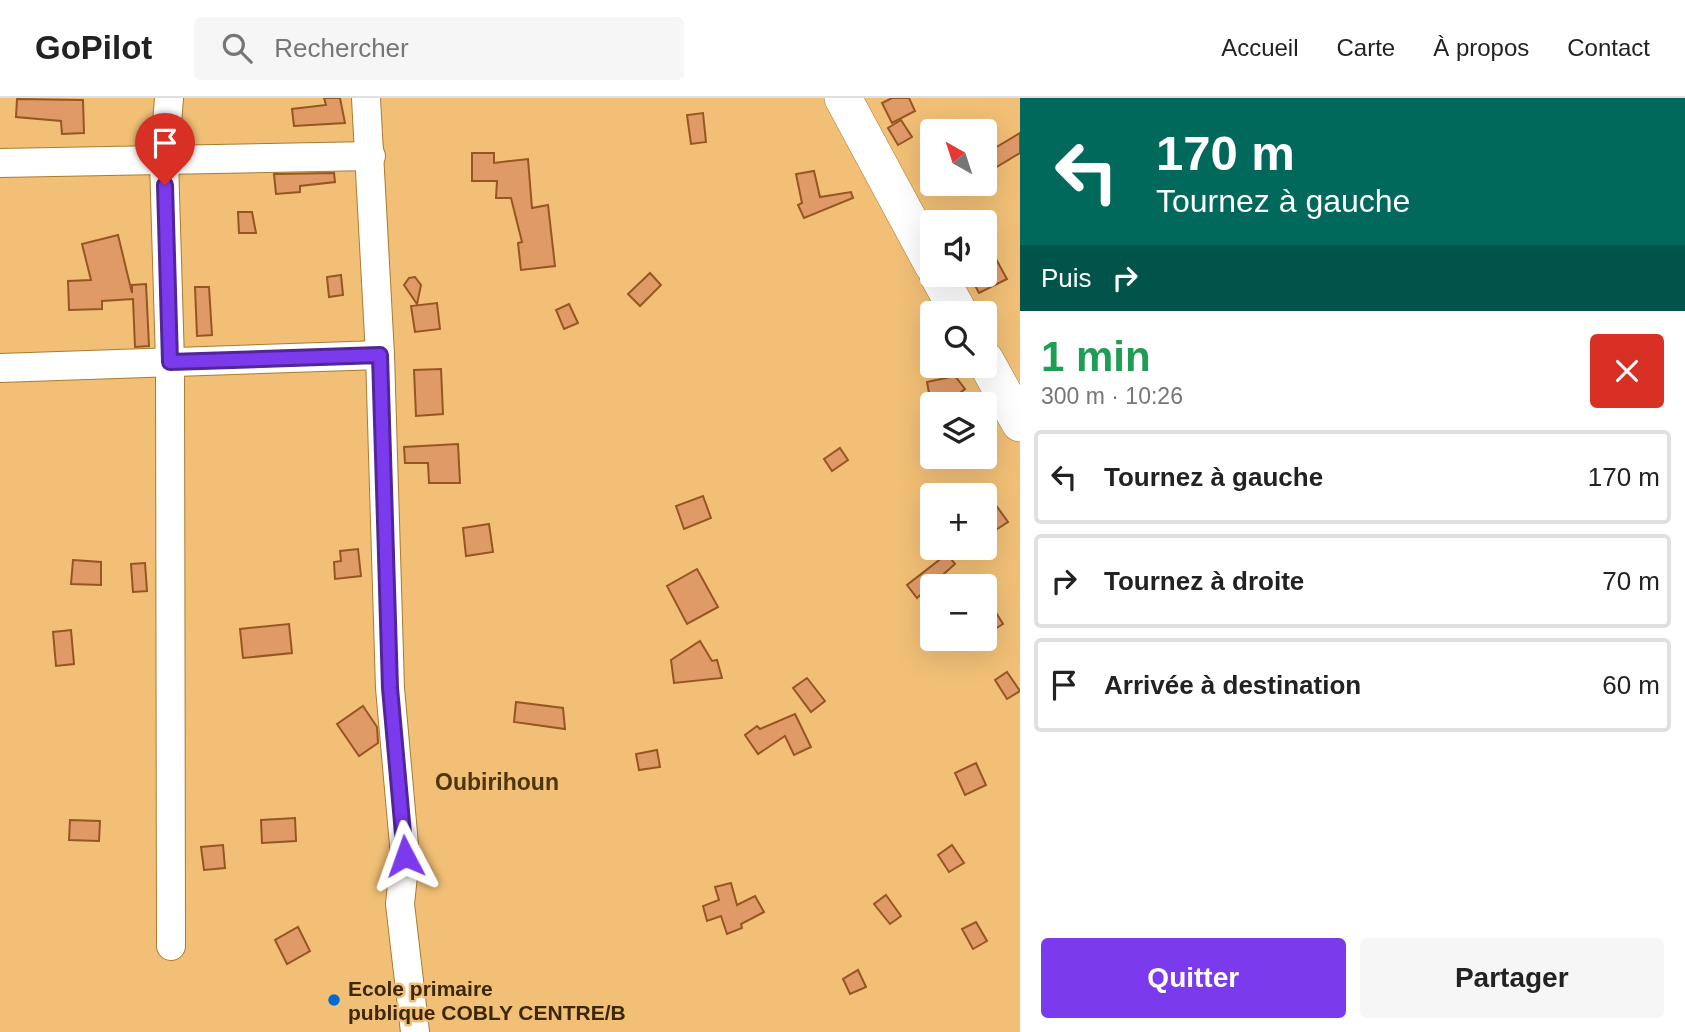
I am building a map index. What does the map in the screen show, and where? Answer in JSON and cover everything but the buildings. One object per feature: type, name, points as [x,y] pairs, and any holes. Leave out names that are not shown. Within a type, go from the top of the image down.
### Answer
[{"type":"main road","points":[[843,98],[920,241]]},
{"type":"main road","points":[[995,378],[1020,423]]},
{"type":"street","points":[[169,98],[164,160],[170,362],[172,946]]},
{"type":"street","points":[[366,98],[380,355],[390,688],[405,856],[400,904],[415,1032]]},
{"type":"street","points":[[0,163],[371,156]]},
{"type":"street","points":[[0,368],[380,355]]},
{"type":"place","name":"Ecole primaire publique COBLY CENTRE/B","points":[[334,1000]]},
{"type":"district","name":"Oubirihoun","points":[[497,782]]},
{"type":"route","points":[[165,185],[170,362],[380,355],[390,688],[405,856]]}]
